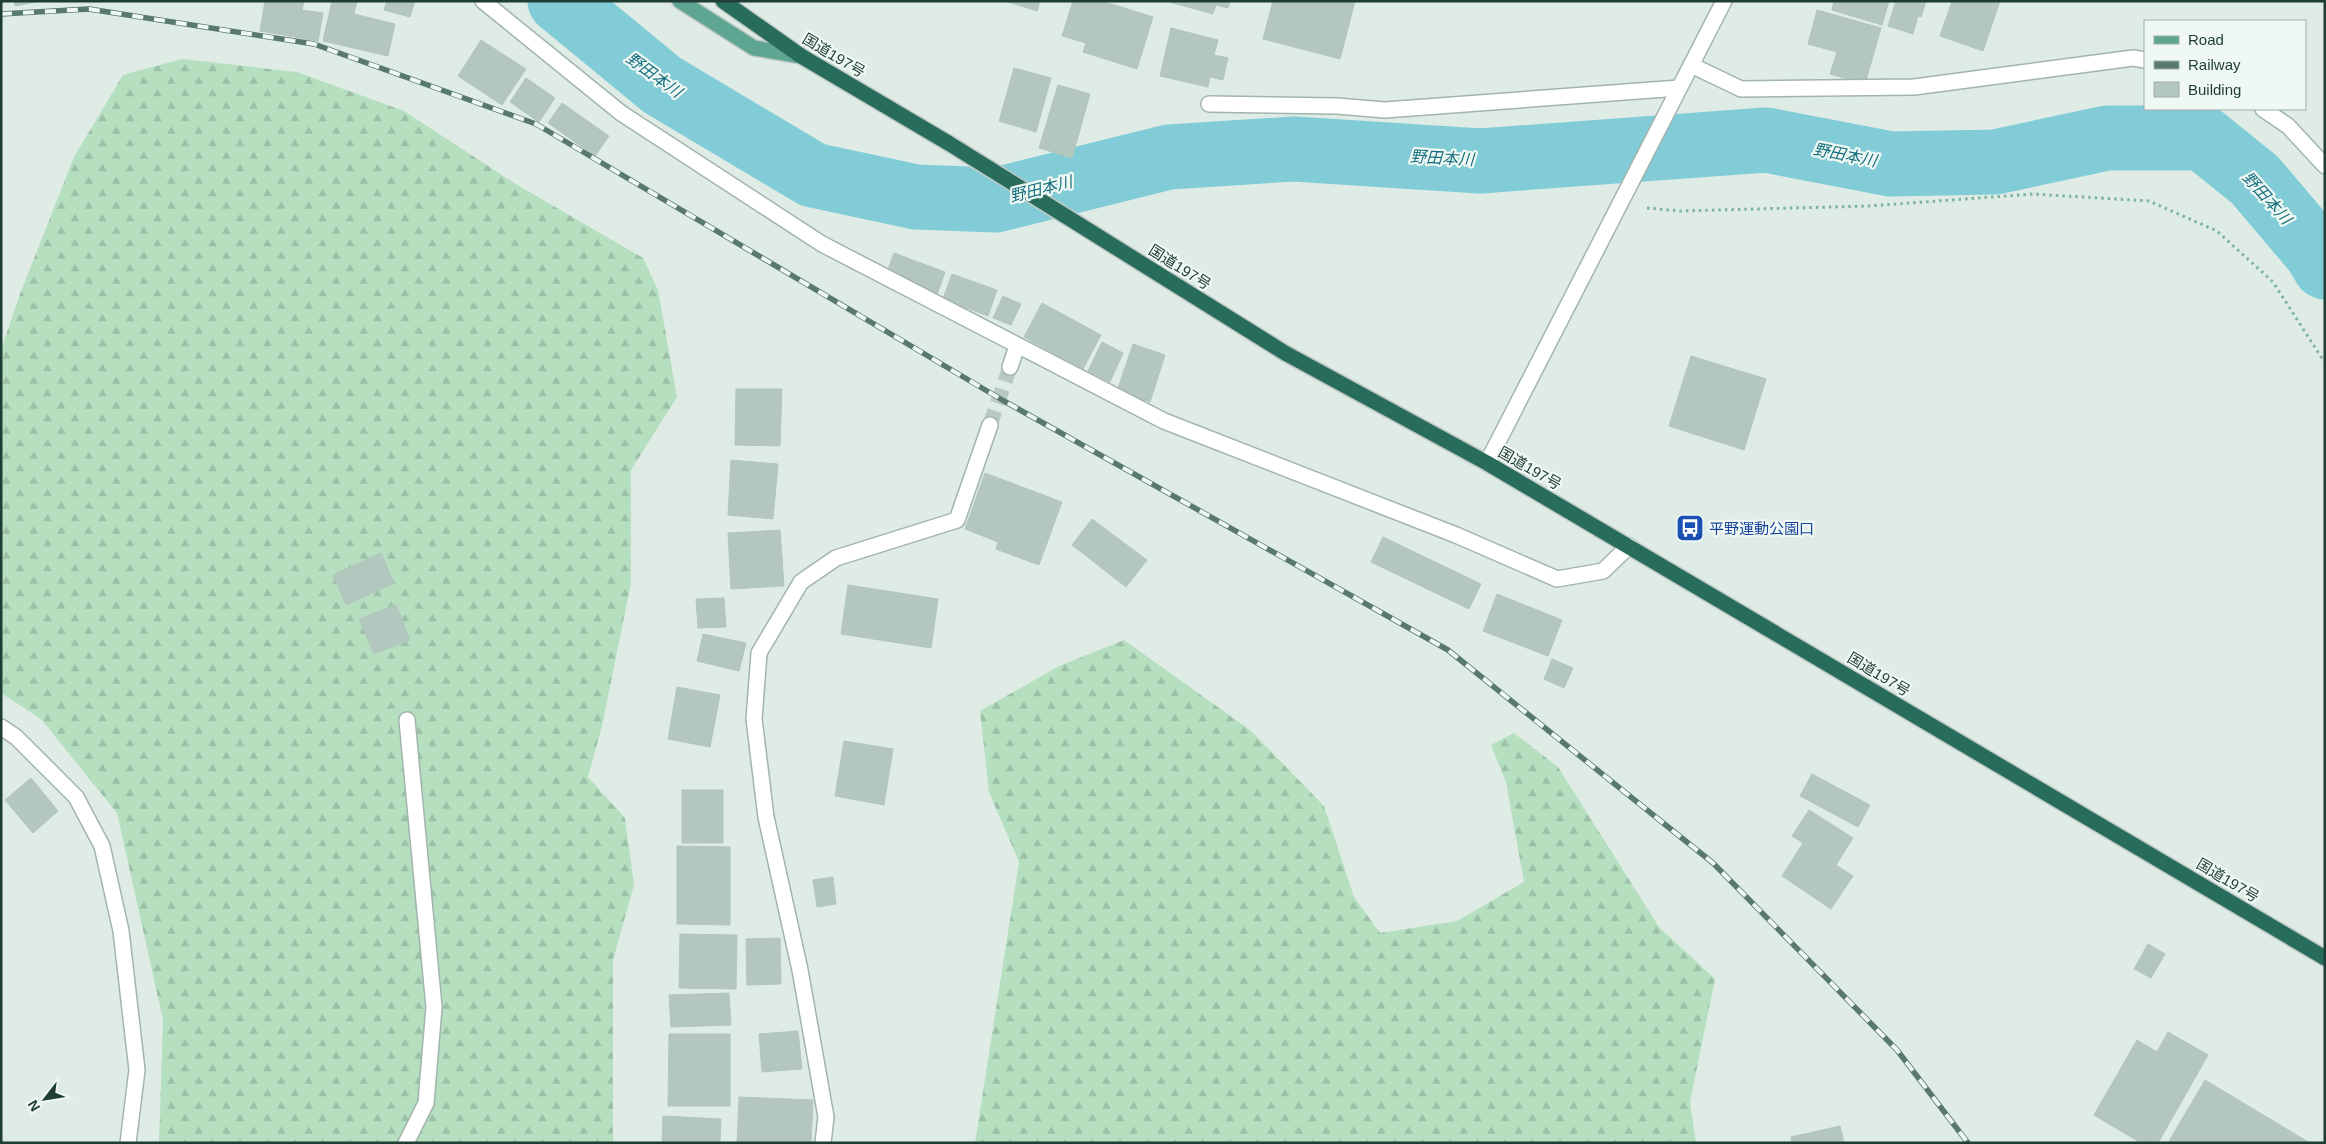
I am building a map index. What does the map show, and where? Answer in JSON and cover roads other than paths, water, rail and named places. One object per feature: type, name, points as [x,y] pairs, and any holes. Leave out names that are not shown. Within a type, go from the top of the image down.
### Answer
[{"type":"highway","name":"国道197号","points":[[723,1],[801,56],[950,144],[1285,353],[1487,463],[2325,958]]},
{"type":"main road","points":[[680,1],[754,48],[801,56]]},
{"type":"street","points":[[482,1],[621,113],[822,244],[1164,422],[1456,535],[1557,579],[1603,571],[1629,546]]},
{"type":"street","points":[[1487,463],[1724,1]]},
{"type":"street","points":[[1691,66],[1741,89],[1914,87],[2133,58],[2144,60]]},
{"type":"street","points":[[1209,104],[1338,106],[1386,110],[1679,88]]},
{"type":"street","points":[[2264,110],[2288,126],[2325,166]]},
{"type":"street","points":[[1010,367],[1017,346]]},
{"type":"street","points":[[824,1143],[826,1117],[800,970],[766,817],[754,719],[759,654],[801,582],[836,558],[957,520],[990,425]]},
{"type":"street","points":[[406,1143],[426,1103],[434,1007],[407,720]]},
{"type":"street","points":[[1,727],[16,737],[76,797],[102,846],[121,931],[137,1070],[128,1143]]},
{"type":"waterway","name":"野田本川","points":[[560,1],[662,85],[813,175],[916,197],[996,200],[1169,157],[1294,149],[1480,161],[1766,140],[1891,164],[1995,162],[2107,138],[2203,138],[2255,180],[2316,252],[2325,267]]},
{"type":"tunnel","points":[[990,425],[1010,367]]},
{"type":"railway","points":[[1,14],[89,9],[314,44],[536,124],[1004,401],[1448,650],[1713,863],[1897,1050],[1968,1143]]},
{"type":"place","name":"平野運動公園口","points":[[1690,528]]}]
